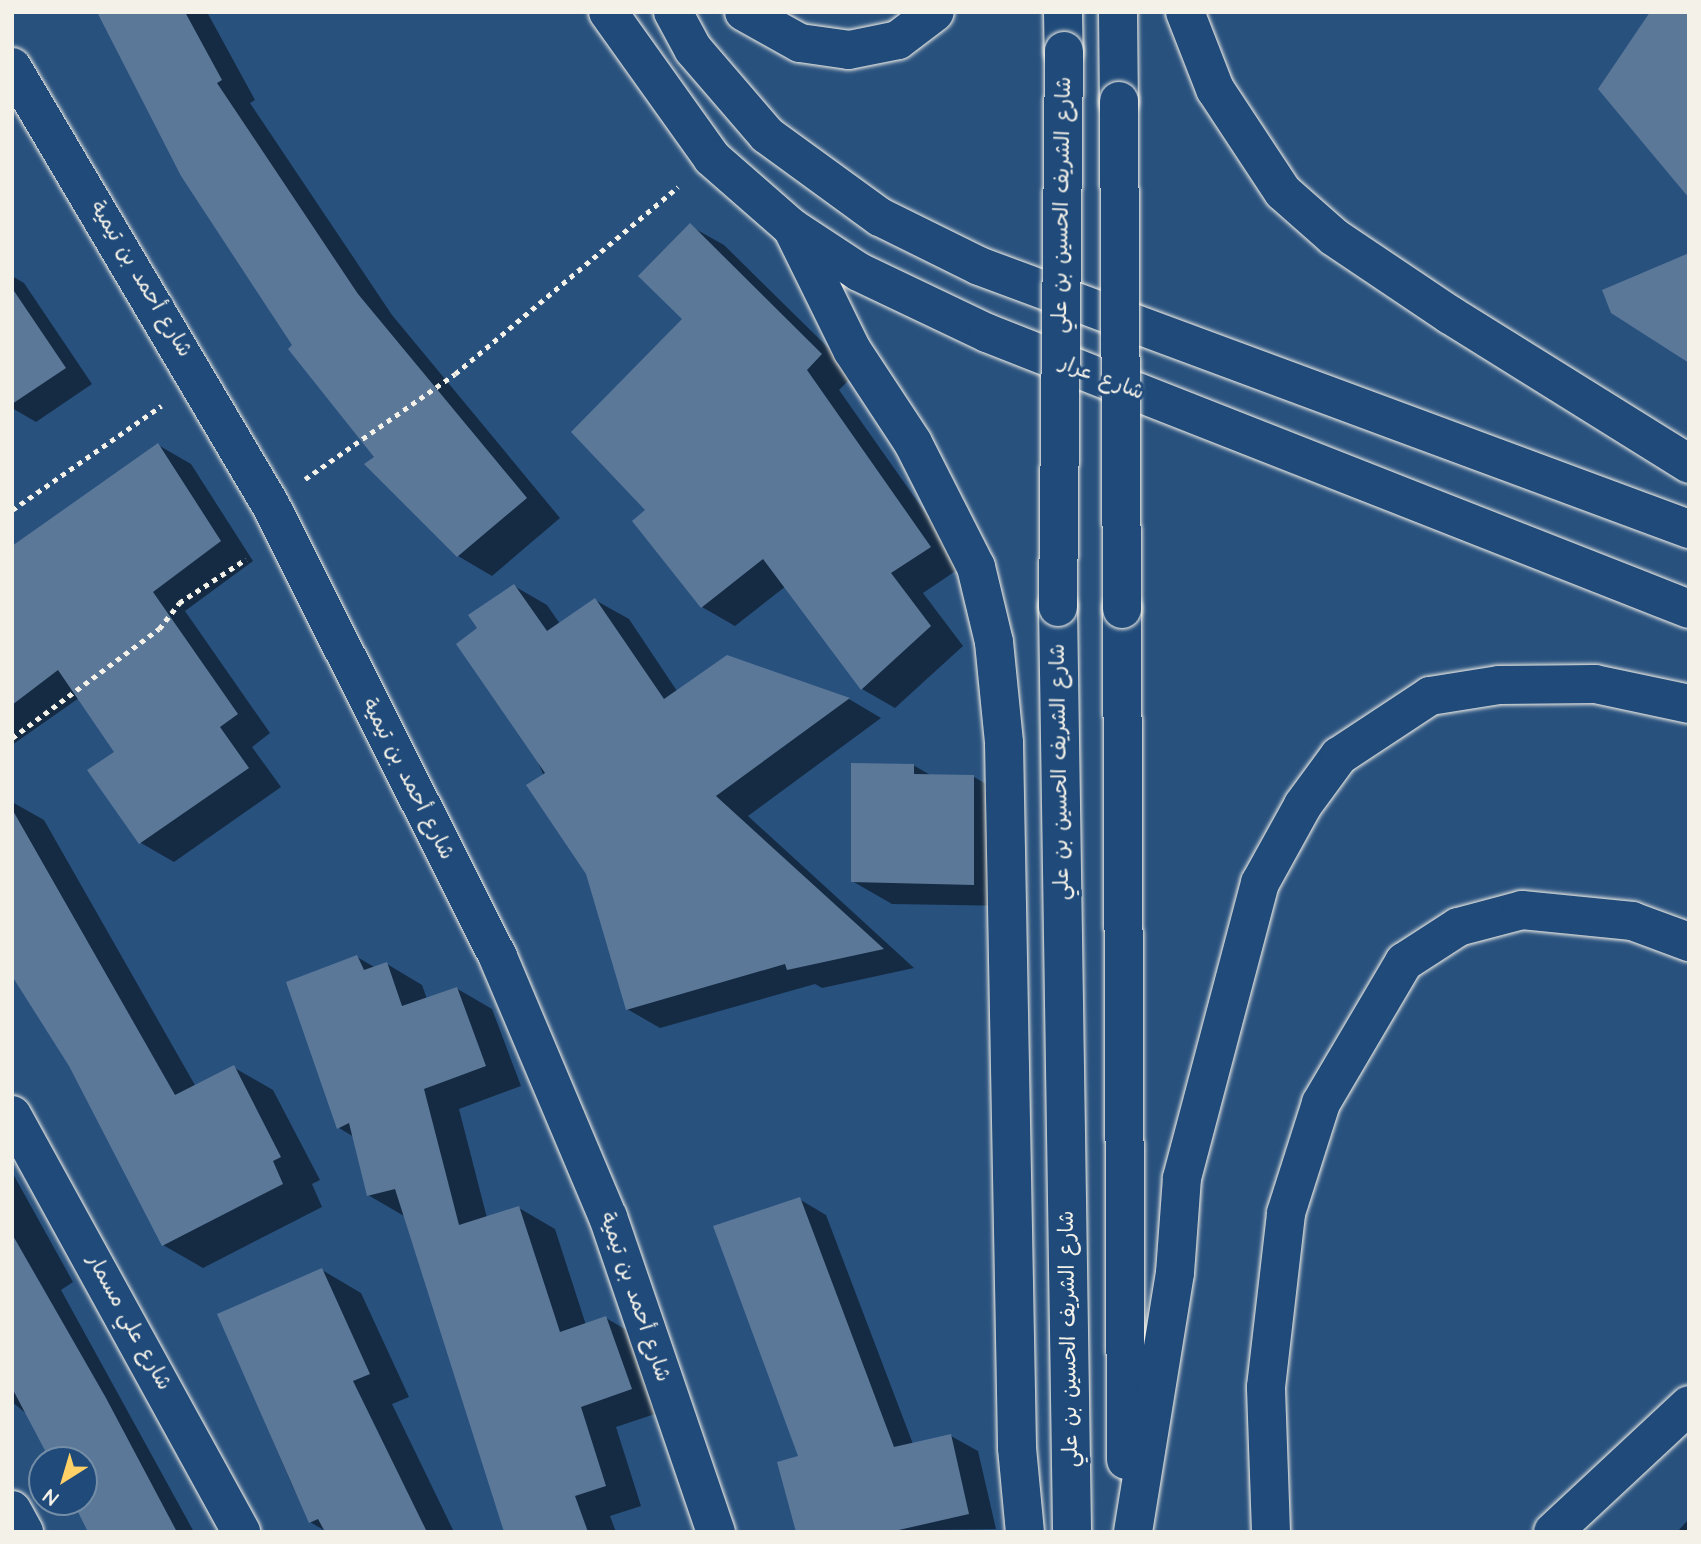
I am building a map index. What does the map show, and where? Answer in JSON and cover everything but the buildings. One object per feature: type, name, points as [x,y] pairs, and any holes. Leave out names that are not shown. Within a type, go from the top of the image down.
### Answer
[{"type":"main road","name":"شارع عرار","points":[[608,12],[712,158],[792,228],[859,272],[943,314],[1689,609]]},
{"type":"main road","points":[[673,12],[693,49],[767,135],[880,217],[979,266],[1689,529]]},
{"type":"main road","points":[[744,12],[800,43],[849,50],[898,40],[935,12]]},
{"type":"main road","name":"شارع الشريف الحسين بن علي","points":[[1063,12],[1058,607],[1072,1532]]},
{"type":"main road","points":[[1118,12],[1126,1532]]},
{"type":"main road","points":[[1185,12],[1215,89],[1250,150],[1283,192],[1334,236],[1450,315],[1689,464]]},
{"type":"main road","name":"شارع أحمد بن تيمية","points":[[12,67],[201,379],[277,518],[498,957],[608,1217],[716,1532]]},
{"type":"main road","points":[[792,228],[852,350],[913,443],[976,567],[994,642],[1004,743],[1017,1448],[1025,1532]]},
{"type":"main road","points":[[1133,1532],[1175,1273],[1182,1178],[1261,883],[1303,805],[1339,756],[1430,696],[1499,685],[1595,684],[1689,704]]},
{"type":"main road","points":[[1271,1532],[1266,1387],[1286,1213],[1321,1102],[1404,962],[1458,927],[1522,910],[1632,921],[1689,942]]},
{"type":"main road","name":"شارع علي مسمار","points":[[12,1115],[241,1532]]},
{"type":"main road","points":[[1553,1532],[1689,1405]]},
{"type":"main road","points":[[12,1510],[24,1532]]},
{"type":"path","points":[[12,738],[159,629],[179,603],[277,518],[455,374],[712,158]]},
{"type":"path","points":[[12,510],[201,379]]}]
